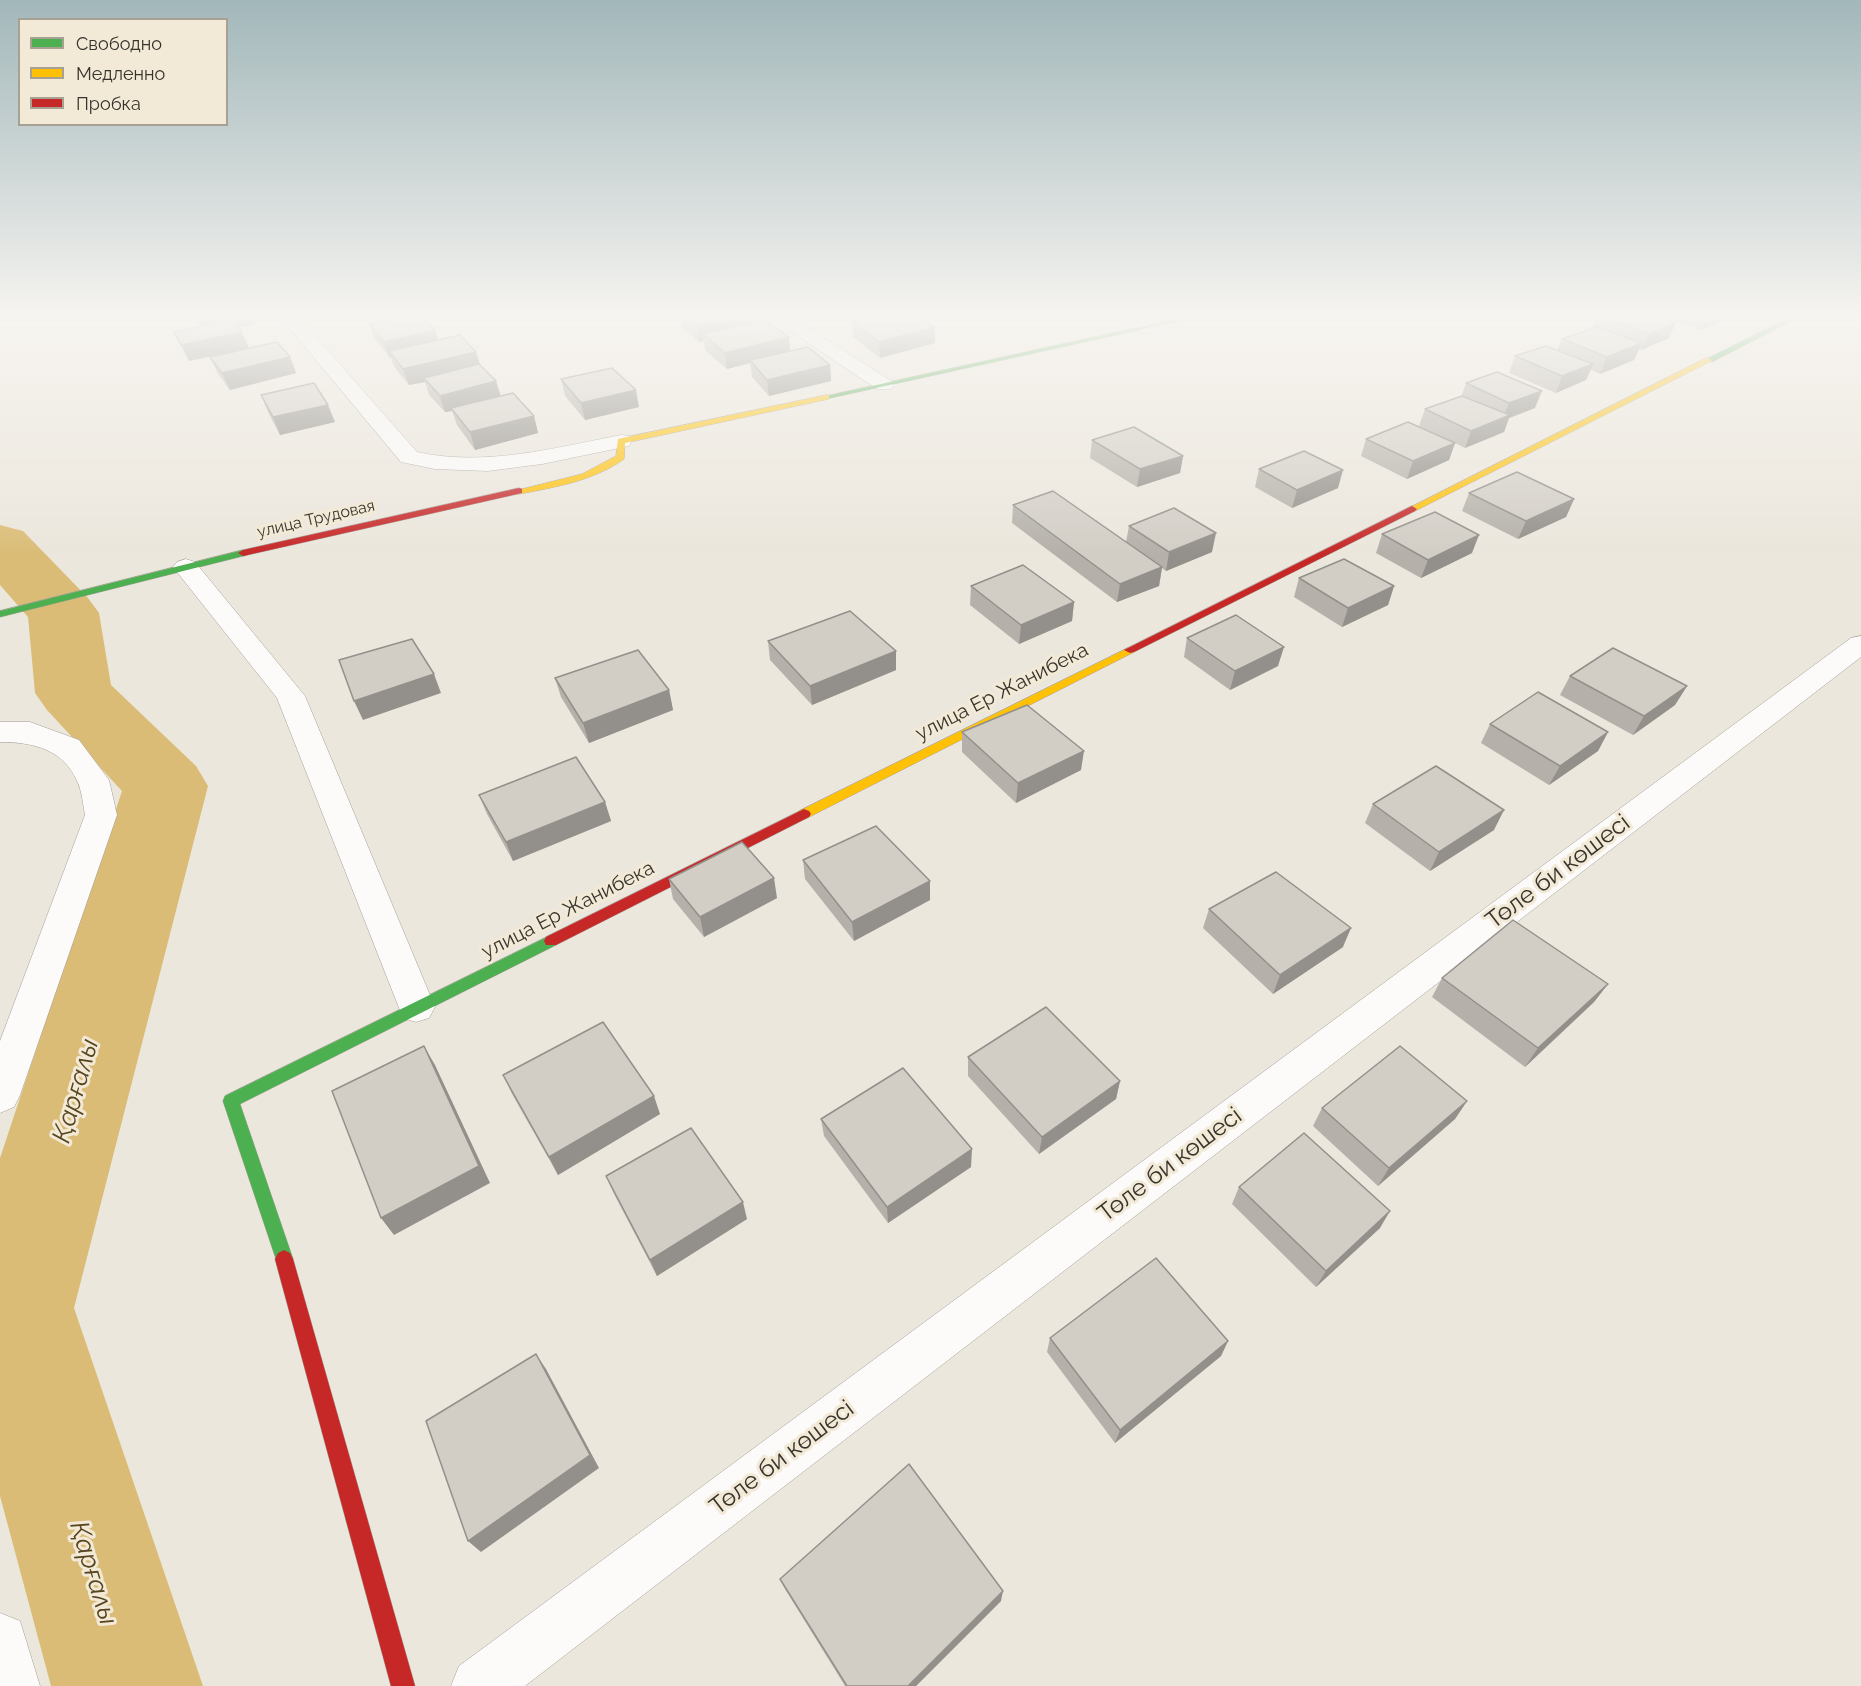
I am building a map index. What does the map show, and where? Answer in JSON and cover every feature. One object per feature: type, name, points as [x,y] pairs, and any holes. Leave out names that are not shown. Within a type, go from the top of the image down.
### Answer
[{"type":"street","points":[[358,398],[409,457],[422,461],[464,465],[517,460],[621,441],[821,398]]},
{"type":"street","name":"улица Ер Жанибека","points":[[403,1686],[279,1240],[231,1101],[1634,398]]},
{"type":"street","name":"улица Трудовая","points":[[0,614],[438,507],[581,477],[615,463],[621,457],[621,441]]},
{"type":"street","points":[[186,567],[291,696],[416,1007]]},
{"type":"street","name":"Төле би көшесі","points":[[479,1686],[1861,644]]},
{"type":"street","points":[[0,732],[30,732],[68,747],[93,780],[101,815],[0,1095]]},
{"type":"street","points":[[0,1641],[12,1686]]},
{"type":"building","points":[[262,398],[323,398],[328,405],[273,417]]},
{"type":"building","points":[[494,398],[517,398],[534,416],[470,432],[451,408]]},
{"type":"building","points":[[577,398],[604,398],[581,403]]},
{"type":"building","points":[[1457,398],[1466,398],[1510,415],[1471,431],[1425,409]]},
{"type":"building","points":[[1498,398],[1524,398],[1509,403]]},
{"type":"building","points":[[1408,422],[1455,443],[1413,461],[1366,439]]},
{"type":"building","points":[[1134,427],[1183,456],[1140,469],[1092,440]]},
{"type":"building","points":[[1304,451],[1343,470],[1297,490],[1259,469]]},
{"type":"building","points":[[1517,472],[1574,499],[1526,521],[1469,493]]},
{"type":"building","points":[[1053,491],[1162,567],[1120,584],[1013,505]]},
{"type":"building","points":[[1174,508],[1216,533],[1169,552],[1129,526]]},
{"type":"building","points":[[1435,512],[1479,535],[1428,560],[1382,534]]},
{"type":"building","points":[[1344,559],[1394,586],[1348,608],[1299,578]]},
{"type":"building","points":[[1023,565],[1074,602],[1021,625],[971,586]]},
{"type":"building","points":[[850,611],[896,651],[810,686],[768,641]]},
{"type":"building","points":[[1236,615],[1284,647],[1235,671],[1187,638]]},
{"type":"building","points":[[412,639],[434,674],[354,701],[339,660]]},
{"type":"building","points":[[1613,648],[1687,686],[1644,716],[1570,676]]},
{"type":"building","points":[[638,650],[669,690],[583,723],[555,678]]},
{"type":"building","points":[[1538,692],[1608,732],[1560,766],[1490,724]]},
{"type":"building","points":[[1027,705],[1084,751],[1018,783],[962,732]]},
{"type":"building","points":[[576,757],[605,802],[506,842],[479,795]]},
{"type":"building","points":[[1436,766],[1504,810],[1439,852],[1373,804]]},
{"type":"building","points":[[876,826],[930,881],[852,922],[803,860]]},
{"type":"building","points":[[742,842],[774,878],[700,917],[669,879]]},
{"type":"building","points":[[1276,872],[1351,928],[1280,975],[1209,909]]},
{"type":"building","points":[[1513,920],[1608,984],[1538,1048],[1442,978]]},
{"type":"building","points":[[1046,1007],[1120,1081],[1042,1137],[968,1057]]},
{"type":"building","points":[[603,1022],[654,1096],[549,1157],[503,1075]]},
{"type":"building","points":[[424,1046],[479,1166],[381,1218],[332,1091]]},
{"type":"building","points":[[1400,1046],[1467,1101],[1389,1168],[1322,1108]]},
{"type":"building","points":[[903,1068],[972,1149],[887,1207],[821,1119]]},
{"type":"building","points":[[691,1128],[743,1202],[650,1260],[606,1176]]},
{"type":"building","points":[[1304,1133],[1390,1211],[1326,1271],[1239,1187]]},
{"type":"building","points":[[1156,1258],[1228,1341],[1120,1430],[1050,1338]]},
{"type":"building","points":[[536,1354],[590,1455],[468,1541],[426,1421]]},
{"type":"building","points":[[909,1464],[1003,1591],[908,1686],[847,1686],[780,1579]]},
{"type":"waterway","name":"Қарғалы","points":[[0,545],[63,613],[74,693],[166,786],[12,1308],[127,1686]]},
{"type":"traffic: fast","points":[[0,614],[243,553]]},
{"type":"traffic: fast","points":[[284,1259],[231,1101],[551,941]]},
{"type":"traffic: slow","points":[[519,491],[573,480],[598,471],[621,457],[621,441],[823,398]]},
{"type":"traffic: slow","points":[[1412,509],[1634,398]]},
{"type":"traffic: slow","points":[[804,814],[1130,650]]},
{"type":"traffic: jam","points":[[243,553],[519,491]]},
{"type":"traffic: jam","points":[[1130,650],[1412,509]]},
{"type":"traffic: jam","points":[[551,941],[804,814]]},
{"type":"traffic: jam","points":[[284,1259],[403,1686]]}]
